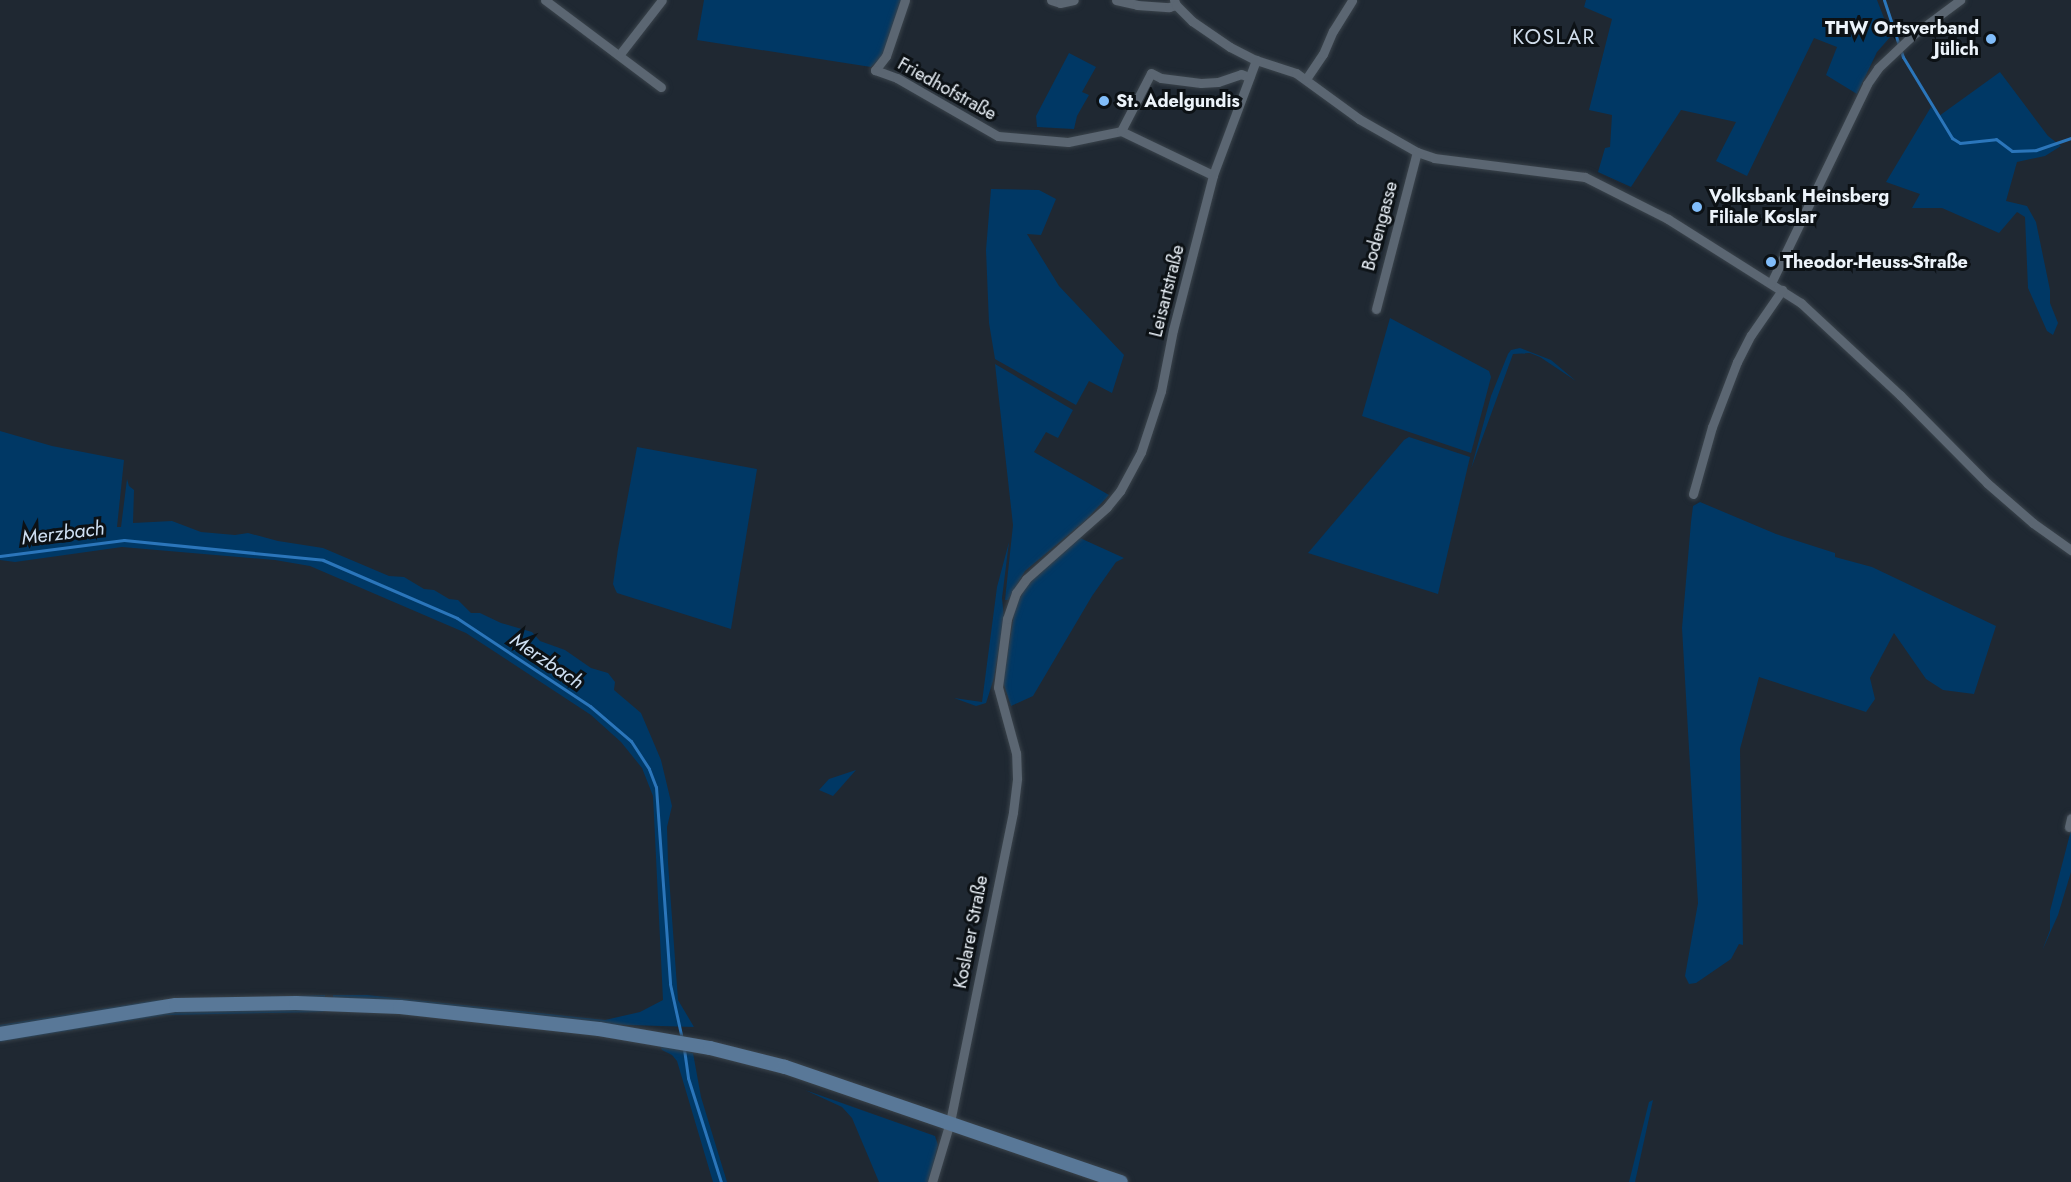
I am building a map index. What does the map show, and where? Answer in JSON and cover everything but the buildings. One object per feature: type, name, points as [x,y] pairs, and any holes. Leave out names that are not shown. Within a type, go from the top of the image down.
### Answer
[{"type":"main road","points":[[0,1034],[176,1005],[297,1003],[365,1004],[599,1029],[692,1045],[785,1067],[1121,1182]]},
{"type":"street","points":[[545,0],[661,87]]},
{"type":"street","points":[[620,54],[662,0]]},
{"type":"street","name":"Friedhofstraße","points":[[905,0],[886,56],[875,70],[897,78],[998,136],[1068,142],[1121,131]]},
{"type":"street","points":[[1051,0],[1060,3],[1074,0]]},
{"type":"street","points":[[1116,0],[1137,5],[1169,7],[1175,3],[1192,21],[1230,47],[1256,60],[1278,65],[1306,79],[1359,119],[1417,152],[1434,159],[1585,177],[1668,219],[1801,303],[1987,483],[2040,528],[2071,550]]},
{"type":"street","points":[[1306,79],[1323,54],[1333,31],[1352,0]]},
{"type":"street","points":[[1771,283],[1867,84],[1908,39],[1960,0]]},
{"type":"street","name":"Leisartstraße","points":[[998,687],[1007,619],[1016,593],[1038,566],[1093,521],[1120,490],[1152,424],[1213,175],[1256,60]]},
{"type":"street","points":[[1213,175],[1121,131],[1151,73],[1161,78],[1201,83],[1218,82],[1241,74],[1249,76]]},
{"type":"street","name":"Bodengasse","points":[[1376,309],[1417,152]]},
{"type":"street","points":[[1693,494],[1712,427],[1737,362],[1782,290]]},
{"type":"street","name":"Koslarer Straße","points":[[932,1182],[950,1122],[1013,812],[1017,778],[1013,737],[998,687]]},
{"type":"shaded area","points":[[704,0],[903,0],[883,56],[871,67],[697,40]]},
{"type":"shaded area","points":[[1586,0],[1877,0],[1891,36],[1877,52],[1857,94],[1826,75],[1837,47],[1814,38],[1747,176],[1716,161],[1736,122],[1681,110],[1631,187],[1598,172],[1605,148],[1610,147],[1612,115],[1589,110],[1612,19],[1584,7]]},
{"type":"shaded area","points":[[1069,53],[1096,67],[1082,92],[1089,95],[1077,116],[1074,129],[1037,127],[1036,116]]},
{"type":"shaded area","points":[[2000,72],[2048,136],[2061,146],[2045,156],[2017,162],[2006,201],[2027,206],[2036,222],[2050,290],[2050,303],[2058,323],[2053,335],[2047,331],[2028,288],[2025,217],[2017,212],[1999,233],[1942,208],[1912,208],[1920,194],[1886,182],[1931,107],[1939,116]]},
{"type":"shaded area","points":[[991,189],[1039,190],[1056,199],[1041,235],[1027,234],[1059,286],[1124,355],[1112,393],[1089,381],[1076,405],[995,359],[989,323],[986,250]]},
{"type":"shaded area","points":[[1390,318],[1489,371],[1491,377],[1471,453],[1362,416]]},
{"type":"shaded area","points":[[1520,348],[1551,360],[1576,381],[1540,357],[1530,353],[1513,354],[1471,469],[1491,396],[1508,354],[1511,350]]},
{"type":"shaded area","points":[[995,364],[1073,410],[1058,438],[1046,432],[1034,452],[1109,495],[1086,520],[1025,571],[1008,600],[1005,600],[1013,525]]},
{"type":"shaded area","points":[[0,431],[52,446],[124,460],[117,527],[121,527],[127,479],[129,486],[134,490],[133,523],[172,521],[201,532],[235,535],[248,533],[278,541],[323,548],[389,576],[404,577],[424,589],[434,590],[449,599],[458,600],[471,613],[480,613],[501,623],[532,632],[540,641],[565,650],[591,668],[608,673],[615,682],[614,690],[641,713],[661,760],[672,806],[667,827],[668,863],[678,1000],[694,1027],[595,1024],[333,1000],[333,995],[367,995],[605,1020],[640,1012],[663,1000],[653,796],[642,768],[621,742],[591,715],[466,633],[310,566],[275,560],[122,547],[15,562],[0,560]]},
{"type":"shaded area","points":[[1409,437],[1470,457],[1438,594],[1308,553],[1404,440]]},
{"type":"shaded area","points":[[637,447],[757,469],[731,629],[617,593],[613,584]]},
{"type":"shaded area","points":[[1700,502],[1776,534],[1835,553],[1835,557],[1872,567],[1996,626],[1974,694],[1943,690],[1926,679],[1894,633],[1870,678],[1875,699],[1866,712],[1759,677],[1740,749],[1743,945],[1739,944],[1731,959],[1696,983],[1689,984],[1685,976],[1698,903],[1682,628],[1693,506]]},
{"type":"shaded area","points":[[1080,538],[1124,558],[1116,562],[1092,596],[1033,696],[1011,706],[1003,682],[1015,608],[1025,588],[1037,573]]},
{"type":"shaded area","points":[[1009,542],[1002,598],[1004,618],[994,678],[986,703],[976,706],[954,698],[982,702],[997,587]]},
{"type":"shaded area","points":[[856,770],[833,796],[819,790],[829,779]]},
{"type":"shaded area","points":[[2071,830],[2071,872],[2058,915],[2042,951],[2050,930],[2050,911]]},
{"type":"shaded area","points":[[325,995],[325,999],[271,999],[0,1030],[0,1025],[156,1000]]},
{"type":"shaded area","points":[[321,1009],[324,1012],[166,1015],[0,1042],[0,1038],[164,1011]]},
{"type":"shaded area","points":[[660,1045],[693,1053],[701,1097],[727,1182],[713,1182],[677,1061],[672,1055],[662,1050]]},
{"type":"shaded area","points":[[805,1090],[935,1136],[938,1145],[929,1182],[879,1182],[852,1118],[842,1107]]},
{"type":"shaded area","points":[[1653,1100],[1635,1182],[1629,1182],[1649,1102]]},
{"type":"waterway","points":[[1884,0],[1903,57],[1952,138],[1960,143],[1996,139],[2012,151],[2036,150],[2071,138]]},
{"type":"waterway","name":"Merzbach","points":[[0,556],[124,540],[323,560],[457,618],[590,706],[631,741],[649,769],[656,787],[670,984],[682,1039]]},
{"type":"waterway","name":"Merzbach","points":[[684,1049],[688,1078],[721,1182]]},
{"type":"place","name":"THW Ortsverband Jülich","points":[[1991,39]]},
{"type":"place","name":"St. Adelgundis","points":[[1104,101]]},
{"type":"place","name":"Volksbank Heinsberg Filiale Koslar","points":[[1697,207]]},
{"type":"place","name":"Theodor-Heuss-Straße","points":[[1771,262]]},
{"type":"district","name":"KOSLAR","points":[[1554,37]]}]
